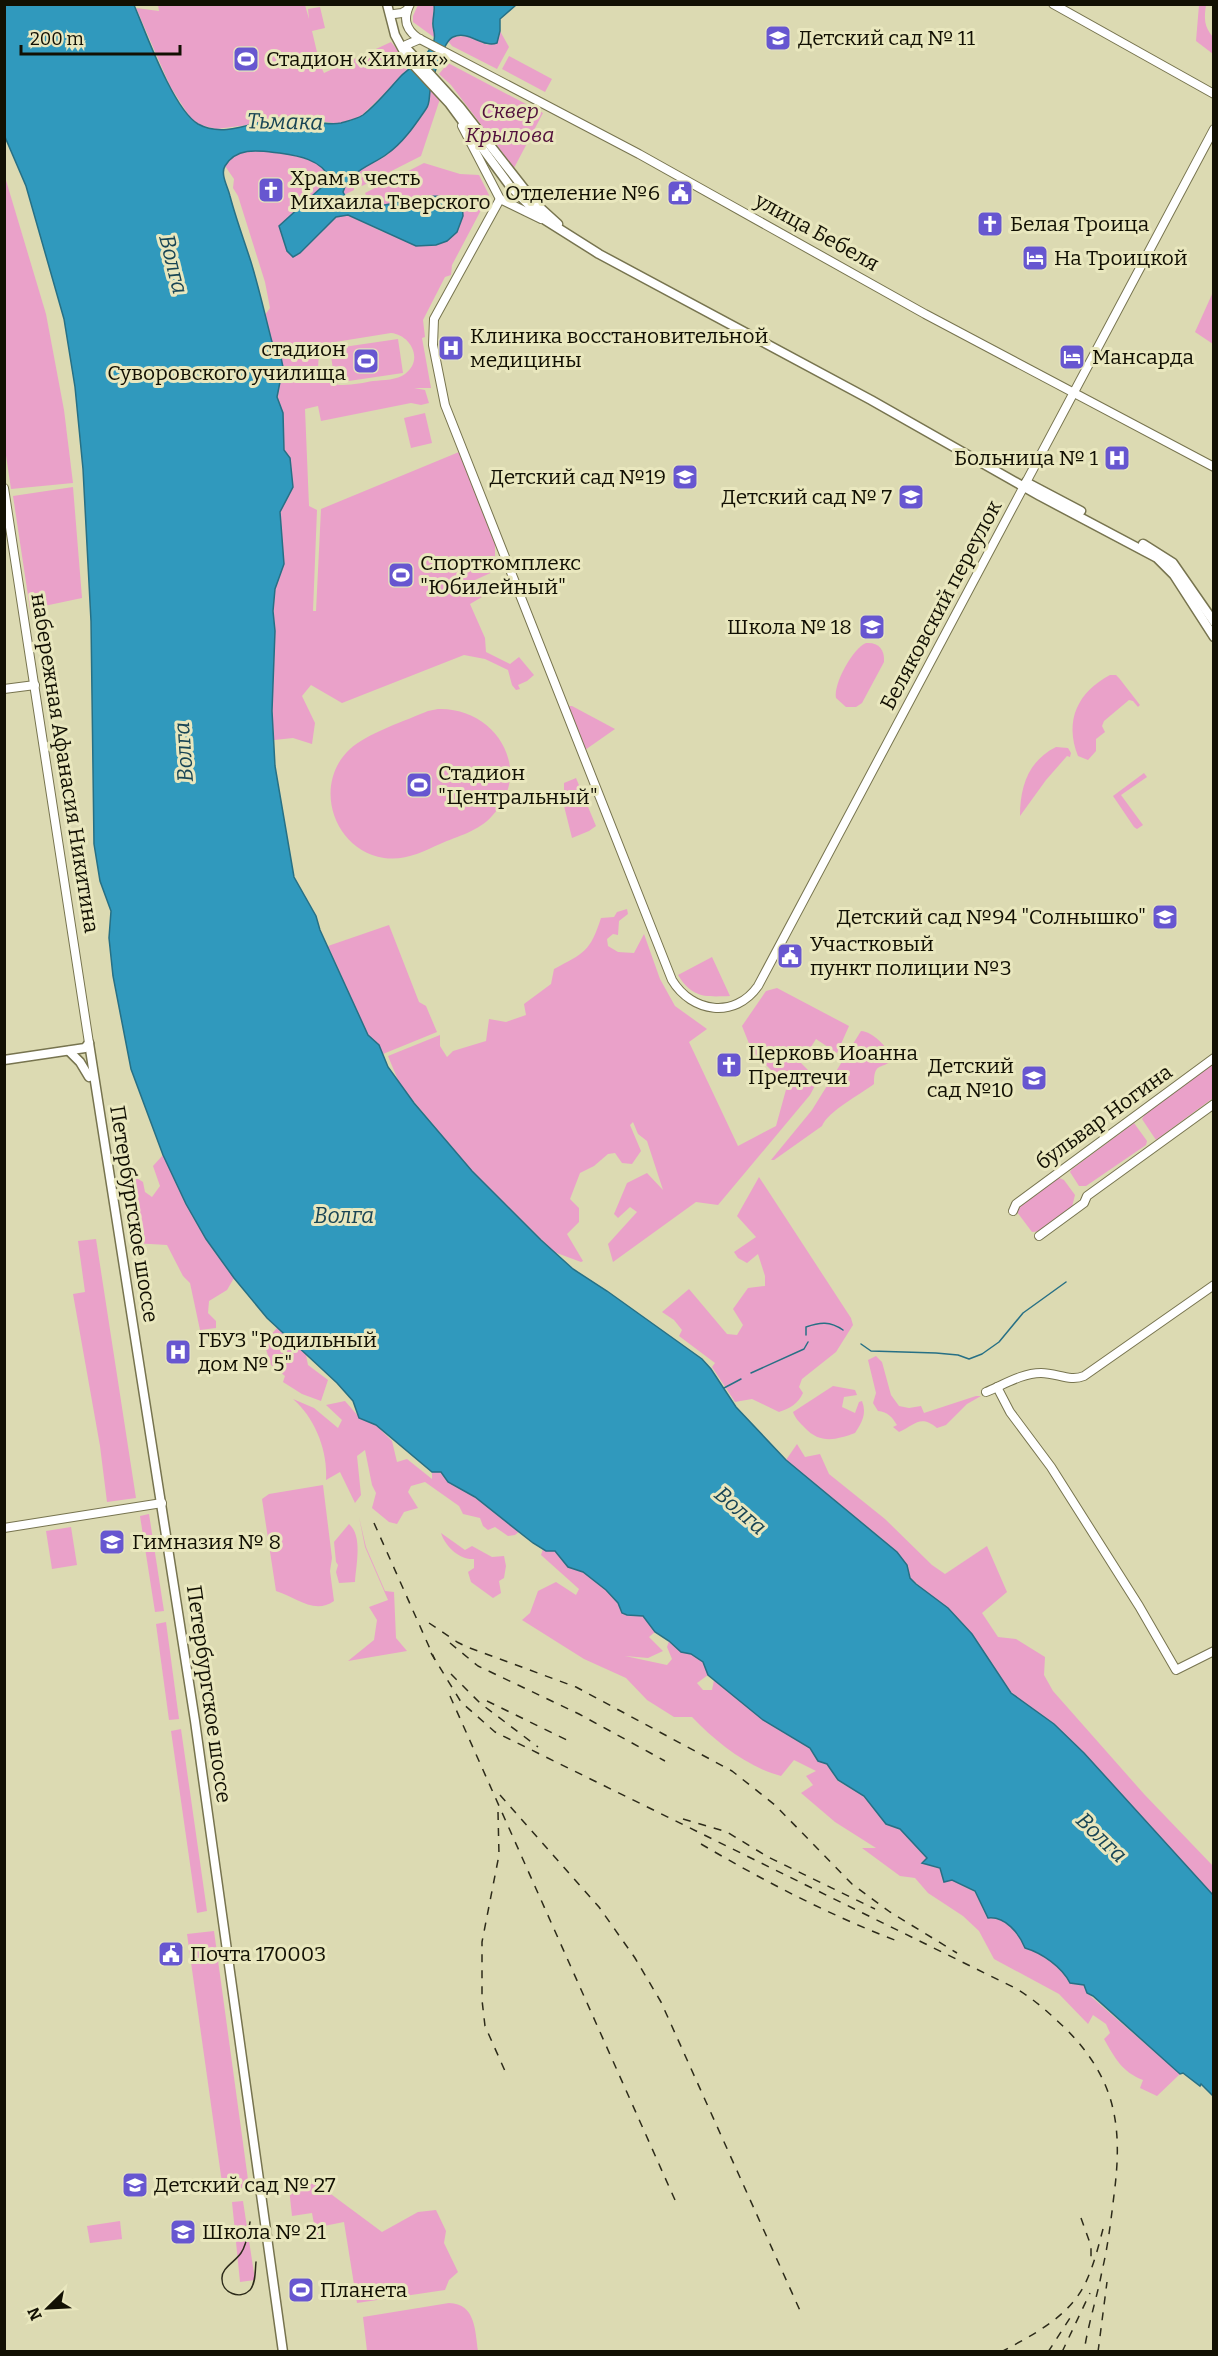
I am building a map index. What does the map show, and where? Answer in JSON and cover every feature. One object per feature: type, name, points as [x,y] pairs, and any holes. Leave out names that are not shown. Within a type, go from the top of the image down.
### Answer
[{"type":"main road","points":[[387,4],[394,32],[406,50],[515,178],[536,209],[595,246],[873,396],[1025,484]]},
{"type":"main road","points":[[393,9],[406,50]]},
{"type":"main road","points":[[444,94],[504,178],[547,222],[599,254],[1159,556],[1175,566],[1214,622]]},
{"type":"main road","points":[[504,178],[515,178]]},
{"type":"main road","points":[[1159,556],[1214,637]]},
{"type":"main road","points":[[4,1058],[69,1050],[86,1045]]},
{"type":"main road","points":[[4,1058],[86,1045]]},
{"type":"main road","name":"Петербургское шоссе","points":[[86,1045],[89,1077],[159,1503],[266,2248],[278,2352]]},
{"type":"main road","name":"Петербургское шоссе","points":[[86,1045],[140,1386]]},
{"type":"main road","points":[[69,1050],[89,1077]]},
{"type":"main road","name":"Петербургское шоссе","points":[[276,2321],[283,2352]]},
{"type":"street","points":[[1053,4],[1214,94]]},
{"type":"street","points":[[393,9],[402,14],[408,7]]},
{"type":"street","name":"улица Бебеля","points":[[408,7],[407,26],[412,34],[420,39],[639,154],[1072,393],[1213,467]]},
{"type":"street","points":[[406,50],[420,39]]},
{"type":"street","points":[[455,111],[500,199],[547,222]]},
{"type":"street","name":"Беляковский переулок","points":[[500,199],[434,319],[433,345],[443,400],[672,980],[690,999],[713,1009],[725,1008],[740,1003],[758,986],[1214,129]]},
{"type":"street","name":"набережная Афанасия Никитина","points":[[4,488],[86,1045]]},
{"type":"street","name":"набережная Афанасия Никитина","points":[[4,518],[33,685]]},
{"type":"street","points":[[4,689],[33,685]]},
{"type":"street","name":"бульвар Ногина","points":[[1014,1208],[1214,1058]]},
{"type":"street","points":[[1039,1236],[1084,1203],[1087,1196],[1214,1104]]},
{"type":"street","points":[[986,1392],[1036,1373],[1048,1373],[1073,1379],[1084,1376],[1214,1285]]},
{"type":"street","points":[[997,1387],[1010,1412],[1051,1467],[1139,1606],[1176,1670],[1214,1651]]},
{"type":"street","points":[[4,1528],[159,1503]]},
{"type":"green space","points":[[158,5],[305,5],[309,19],[308,9],[320,7],[325,28],[312,31],[324,73],[391,42],[412,68],[361,116],[339,124],[303,118],[278,118],[257,124],[216,129],[200,125],[191,119],[170,86],[136,8],[159,11]]},
{"type":"green space","points":[[418,5],[434,5],[435,16],[432,24],[435,38],[413,22]]},
{"type":"green space","points":[[1199,5],[1206,5],[1205,22],[1213,37],[1213,54],[1196,41]]},
{"type":"green space","points":[[500,31],[509,47],[497,69],[452,46],[448,41],[452,37],[466,36],[488,45],[499,38]]},
{"type":"green space","points":[[509,56],[552,79],[545,92],[502,69]]},
{"type":"green space","name":"Сквер Крылова","points":[[448,63],[543,113],[514,168],[451,85],[439,74]]},
{"type":"green space","points":[[430,89],[440,99],[421,156],[362,186],[360,183],[354,184],[354,190],[344,195],[343,192],[356,173],[388,154],[409,132],[428,106]]},
{"type":"green space","points":[[256,150],[311,161],[320,165],[326,172],[330,178],[326,186],[322,187],[279,226],[287,251],[300,253],[336,217],[348,215],[383,232],[457,232],[463,216],[360,208],[348,201],[357,197],[363,200],[367,197],[365,193],[424,163],[460,174],[479,175],[489,195],[452,265],[451,275],[445,277],[423,320],[425,337],[422,338],[431,388],[414,388],[425,390],[429,403],[421,405],[411,403],[321,421],[318,406],[305,409],[309,506],[317,510],[313,611],[316,611],[321,509],[459,452],[495,544],[495,571],[475,580],[482,597],[470,604],[485,638],[486,652],[510,664],[519,657],[534,675],[518,685],[520,689],[516,690],[512,685],[508,670],[485,659],[464,655],[342,703],[311,685],[302,696],[315,723],[312,744],[293,738],[274,740],[272,711],[275,631],[273,611],[275,589],[284,564],[280,512],[293,487],[290,458],[284,450],[283,413],[277,397],[283,367],[272,342],[265,315],[270,308],[265,282],[238,196],[233,188],[234,179],[225,166],[239,153]],"holes":[[[391,333],[409,343],[414,355],[411,368],[402,376],[345,385],[327,382],[318,369],[319,357],[329,343]]]},
{"type":"green space","points":[[5,177],[46,314],[64,410],[73,483],[11,489],[4,442]]},
{"type":"green space","points":[[1213,292],[1213,344],[1195,332]]},
{"type":"green space","name":"стадион Суворовского училища","points":[[398,339],[403,373],[335,383],[330,349]]},
{"type":"green space","points":[[425,413],[432,443],[411,448],[404,418]]},
{"type":"green space","points":[[73,487],[82,598],[30,609],[13,496]]},
{"type":"green space","points":[[866,643],[880,647],[884,662],[862,703],[856,707],[846,707],[836,698],[838,684],[850,659]]},
{"type":"green space","points":[[1110,675],[1116,675],[1119,678],[1140,705],[1138,707],[1129,700],[1104,721],[1102,726],[1105,732],[1096,739],[1096,751],[1088,760],[1078,756],[1074,743],[1074,719],[1082,699],[1099,682]]},
{"type":"green space","points":[[567,706],[572,706],[615,729],[585,750]]},
{"type":"green space","name":"Стадион \"Центральный\"","points":[[438,709],[459,711],[477,719],[492,730],[503,745],[509,762],[510,780],[504,798],[492,816],[481,826],[420,853],[392,859],[366,852],[352,843],[341,829],[334,814],[331,797],[332,780],[338,763],[350,749],[366,738],[428,711]]},
{"type":"green space","points":[[1056,747],[1068,748],[1071,753],[1070,757],[1067,756],[1046,780],[1020,816],[1024,785],[1032,767]]},
{"type":"green space","points":[[1144,773],[1147,777],[1121,795],[1143,825],[1137,829],[1113,796]]},
{"type":"green space","points":[[576,778],[596,826],[572,838],[564,806],[564,783]]},
{"type":"green space","points":[[627,909],[628,914],[619,921],[618,935],[613,934],[607,939],[608,946],[618,952],[634,953],[644,934],[660,979],[675,1006],[707,1029],[689,1042],[738,1146],[776,1126],[787,1086],[752,1051],[742,1026],[766,991],[777,988],[849,1026],[837,1053],[816,1039],[801,1063],[818,1080],[810,1095],[718,1205],[696,1202],[613,1262],[608,1244],[637,1212],[630,1207],[618,1218],[614,1214],[627,1183],[647,1173],[663,1190],[647,1141],[638,1134],[633,1122],[630,1125],[641,1151],[632,1164],[622,1163],[615,1153],[608,1154],[594,1166],[580,1173],[570,1199],[579,1208],[579,1222],[567,1234],[583,1261],[581,1262],[554,1252],[472,1171],[400,1085],[388,1056],[440,1035],[440,1046],[447,1057],[453,1051],[486,1041],[489,1019],[506,1022],[526,1015],[524,1004],[551,984],[554,969],[585,950],[601,918],[614,917],[617,912]]},
{"type":"green space","points":[[389,925],[419,1002],[426,1006],[437,1032],[383,1054],[379,1045],[368,1035],[328,946]]},
{"type":"green space","points":[[712,957],[730,996],[706,996],[694,992],[683,983],[678,975]]},
{"type":"green space","points":[[861,1031],[878,1040],[893,1055],[893,1060],[877,1069],[874,1084],[838,1109],[825,1120],[822,1126],[771,1160],[812,1110]]},
{"type":"green space","points":[[1213,1063],[1213,1098],[1156,1140],[1142,1119],[1145,1114]]},
{"type":"green space","points":[[1134,1123],[1147,1141],[1146,1145],[1086,1186],[1079,1186],[1070,1172],[1072,1169]]},
{"type":"green space","points":[[163,1155],[197,1224],[234,1278],[227,1290],[209,1301],[208,1313],[216,1321],[216,1328],[200,1330],[190,1283],[183,1276],[167,1245],[133,1243],[128,1222],[128,1176],[143,1182],[145,1192],[152,1197],[160,1186],[153,1166]]},
{"type":"green space","points":[[759,1177],[851,1318],[853,1325],[836,1352],[802,1379],[799,1387],[803,1393],[799,1400],[779,1412],[752,1399],[735,1402],[712,1367],[715,1363],[679,1336],[682,1330],[674,1320],[662,1312],[689,1289],[727,1334],[737,1335],[743,1325],[733,1309],[748,1288],[765,1286],[765,1276],[758,1254],[747,1263],[738,1258],[734,1252],[756,1237],[737,1216]]},
{"type":"green space","points":[[1057,1177],[1064,1180],[1075,1195],[1072,1207],[1041,1231],[1032,1232],[1017,1212],[1019,1204]]},
{"type":"green space","points":[[96,1239],[136,1498],[107,1502],[100,1446],[73,1294],[85,1292],[78,1241]]},
{"type":"green space","points":[[277,1328],[306,1355],[308,1365],[328,1380],[321,1401],[302,1394],[283,1382],[285,1376],[271,1365],[264,1343]]},
{"type":"green space","points":[[876,1356],[882,1362],[891,1395],[899,1406],[909,1408],[921,1406],[924,1413],[981,1396],[967,1404],[946,1425],[937,1428],[922,1421],[899,1432],[893,1427],[897,1425],[891,1417],[878,1411],[873,1403],[876,1393],[868,1360]]},
{"type":"green space","points":[[833,1386],[855,1390],[857,1395],[844,1397],[842,1407],[855,1413],[859,1402],[862,1401],[864,1414],[862,1421],[855,1433],[835,1439],[816,1437],[805,1428],[793,1412]]},
{"type":"green space","points":[[293,1399],[314,1408],[338,1428],[342,1420],[326,1405],[345,1401],[359,1417],[376,1425],[392,1441],[397,1462],[407,1459],[432,1479],[432,1472],[441,1472],[448,1482],[475,1497],[520,1531],[508,1536],[495,1527],[488,1530],[483,1526],[480,1518],[463,1514],[459,1506],[425,1482],[411,1486],[408,1492],[418,1508],[404,1512],[397,1524],[389,1522],[372,1508],[376,1493],[372,1485],[365,1450],[357,1456],[361,1495],[355,1503],[340,1472],[326,1480],[325,1458],[314,1425]]},
{"type":"green space","points":[[797,1444],[805,1457],[820,1454],[829,1474],[885,1519],[932,1565],[945,1574],[987,1546],[1007,1592],[982,1613],[998,1637],[1016,1639],[1045,1657],[1044,1675],[1053,1691],[1144,1794],[1213,1866],[1213,1895],[1084,1753],[1054,1724],[1011,1693],[960,1620],[910,1578],[907,1565],[881,1538],[786,1460]]},
{"type":"green space","points":[[323,1485],[332,1558],[330,1571],[334,1601],[327,1605],[312,1606],[276,1591],[262,1499],[269,1494]]},
{"type":"green space","points":[[149,1514],[164,1611],[155,1612],[140,1516]]},
{"type":"green space","points":[[359,1517],[366,1547],[385,1591],[394,1592],[396,1638],[407,1651],[348,1661],[374,1640],[377,1620],[369,1607],[388,1600],[365,1547]]},
{"type":"green space","points":[[349,1524],[357,1543],[355,1582],[339,1583],[334,1542]]},
{"type":"green space","points":[[71,1527],[77,1565],[52,1569],[46,1531]]},
{"type":"green space","points":[[441,1533],[465,1550],[472,1546],[492,1557],[504,1556],[506,1566],[504,1578],[499,1581],[501,1593],[493,1598],[471,1582],[468,1572],[474,1568],[474,1559],[458,1555],[446,1543]]},
{"type":"green space","points":[[543,1549],[555,1551],[568,1567],[583,1572],[606,1590],[618,1603],[622,1613],[643,1616],[655,1632],[649,1637],[663,1651],[648,1658],[625,1656],[667,1665],[672,1659],[667,1647],[669,1641],[681,1652],[691,1654],[704,1662],[708,1675],[697,1683],[703,1690],[712,1690],[714,1680],[763,1720],[810,1748],[818,1761],[827,1764],[838,1781],[864,1796],[886,1824],[900,1829],[927,1858],[922,1862],[940,1868],[952,1880],[975,1892],[988,1918],[995,1918],[1006,1923],[1019,1936],[1025,1948],[1051,1961],[1070,1983],[1084,1985],[1087,1993],[1180,2074],[1157,2096],[1140,2088],[1143,2080],[1124,2069],[1104,2039],[1110,2033],[1106,2024],[1093,2015],[1088,2024],[1059,1994],[994,1959],[979,1931],[963,1916],[928,1893],[915,1878],[900,1876],[862,1848],[876,1848],[835,1822],[801,1793],[813,1785],[806,1776],[816,1771],[794,1760],[781,1776],[744,1760],[711,1736],[692,1717],[674,1717],[647,1700],[626,1678],[584,1659],[522,1620],[530,1613],[538,1591],[556,1582],[576,1595],[579,1589],[541,1555]]},
{"type":"green space","points":[[166,1622],[179,1719],[169,1720],[156,1624]]},
{"type":"green space","points":[[181,1729],[207,1911],[197,1913],[171,1731]]},
{"type":"green space","points":[[214,1931],[249,2187],[223,2190],[187,1934]]},
{"type":"green space","points":[[316,2183],[382,2232],[418,2212],[436,2210],[446,2231],[444,2243],[458,2272],[449,2280],[445,2290],[357,2303],[344,2222],[324,2226],[325,2234],[316,2235],[312,2213],[292,2216],[289,2188]]},
{"type":"green space","points":[[243,2201],[255,2280],[240,2282],[232,2202]]},
{"type":"green space","points":[[120,2221],[122,2239],[90,2243],[87,2226]]},
{"type":"green space","points":[[449,2303],[464,2308],[469,2313],[475,2327],[478,2351],[367,2351],[363,2317]]},
{"type":"water","name":"Волга","points":[[4,5],[134,5],[161,69],[179,103],[198,124],[218,130],[238,128],[278,118],[333,124],[358,118],[428,52],[434,37],[434,5],[516,5],[500,19],[497,43],[486,43],[459,35],[449,40],[438,62],[428,105],[422,115],[398,145],[356,173],[343,192],[350,205],[364,207],[436,196],[462,203],[463,216],[457,232],[447,241],[436,245],[416,246],[348,215],[336,217],[300,253],[293,257],[287,251],[279,226],[322,187],[326,186],[330,178],[326,172],[321,166],[301,157],[257,151],[236,155],[224,169],[225,181],[254,272],[272,342],[279,348],[283,367],[277,397],[283,413],[284,450],[290,458],[293,487],[280,512],[284,564],[275,589],[273,611],[275,631],[272,711],[275,766],[294,877],[316,916],[320,930],[368,1035],[379,1045],[388,1067],[414,1103],[472,1171],[573,1269],[702,1359],[736,1407],[786,1460],[897,1552],[907,1565],[910,1578],[948,1608],[972,1634],[1011,1693],[1054,1724],[1084,1753],[1213,1895],[1213,2096],[1201,2084],[1200,2086],[1183,2073],[1180,2074],[1087,1993],[1084,1985],[1070,1983],[1051,1961],[1025,1948],[1019,1937],[1006,1923],[988,1918],[975,1891],[952,1880],[944,1882],[940,1868],[922,1863],[927,1858],[900,1829],[886,1824],[864,1796],[838,1780],[827,1764],[818,1761],[810,1748],[763,1720],[708,1675],[703,1662],[691,1654],[681,1652],[655,1632],[643,1616],[622,1613],[618,1603],[606,1590],[583,1572],[568,1567],[555,1551],[546,1551],[533,1543],[475,1497],[448,1482],[441,1472],[432,1472],[376,1425],[359,1418],[353,1401],[337,1383],[267,1318],[206,1239],[186,1204],[163,1155],[131,1069],[113,976],[109,938],[111,911],[100,881],[94,844],[91,621],[83,469],[75,387],[64,319],[26,186],[5,137]]},
{"type":"waterway","points":[[861,1344],[871,1351],[936,1353],[958,1355],[969,1359],[982,1354],[999,1342],[1023,1313],[1066,1282]]},
{"type":"waterway","points":[[806,1335],[806,1327],[820,1323],[834,1325],[843,1330]]},
{"type":"waterway","points":[[751,1373],[804,1349],[808,1342]]},
{"type":"waterway","points":[[724,1388],[741,1379]]},
{"type":"tram line","points":[[250,2222],[243,2250],[222,2275],[225,2288],[237,2295],[250,2290],[254,2280],[256,2262]]},
{"type":"railway","points":[[374,1523],[435,1660]]},
{"type":"railway","points":[[429,1623],[467,1647],[576,1687],[732,1771],[775,1805],[852,1884],[890,1912],[957,1953]]},
{"type":"railway","points":[[450,1643],[478,1666],[579,1714],[665,1761]]},
{"type":"railway","points":[[431,1653],[461,1702],[495,1732],[1015,1988],[1065,2028],[1082,2047],[1105,2085],[1116,2125],[1117,2170],[1108,2243],[1084,2352]]},
{"type":"railway","points":[[451,1674],[480,1703],[538,1747]]},
{"type":"railway","points":[[450,1696],[675,2200]]},
{"type":"railway","points":[[487,1701],[571,1742]]},
{"type":"railway","points":[[500,1795],[599,1907],[635,1958],[661,2002],[802,2315]]},
{"type":"railway","points":[[498,1812],[499,1855],[482,1942],[482,2000],[485,2026],[505,2071]]},
{"type":"railway","points":[[683,1819],[727,1832],[768,1857],[875,1909]]},
{"type":"railway","points":[[701,1844],[798,1897],[900,1942]]},
{"type":"railway","points":[[1081,2218],[1091,2246],[1091,2258]]},
{"type":"railway","points":[[1001,2352],[1047,2325],[1068,2308],[1084,2286],[1103,2229]]},
{"type":"railway","points":[[1098,2352],[1107,2282]]},
{"type":"railway","points":[[1062,2352],[1090,2293]]},
{"type":"railway","points":[[1048,2352],[1070,2318]]},
{"type":"place","name":"Детский сад № 11","points":[[778,38]]},
{"type":"place","name":"Стадион «Химик»","points":[[246,59]]},
{"type":"place","name":"Храм в честь Михаила Тверского","points":[[271,190]]},
{"type":"place","name":"Отделение №6","points":[[680,193]]},
{"type":"place","name":"Белая Троица","points":[[990,224]]},
{"type":"place","name":"На Троицкой","points":[[1035,258]]},
{"type":"place","name":"Клиника восстановительной медицины","points":[[451,348]]},
{"type":"place","name":"Мансарда","points":[[1072,357]]},
{"type":"place","name":"стадион Суворовского училища","points":[[366,361]]},
{"type":"place","name":"Больница № 1","points":[[1117,458]]},
{"type":"place","name":"Детский сад №19","points":[[685,477]]},
{"type":"place","name":"Детский сад № 7","points":[[911,497]]},
{"type":"place","name":"Спорткомплекс \"Юбилейный\"","points":[[401,575]]},
{"type":"place","name":"Школа № 18","points":[[872,627]]},
{"type":"place","name":"Стадион \"Центральный\"","points":[[419,785]]},
{"type":"place","name":"Детский сад №94 \"Солнышко\"","points":[[1165,917]]},
{"type":"place","name":"Участковый пункт полиции №3","points":[[790,956]]},
{"type":"place","name":"Церковь Иоанна Предтечи","points":[[729,1065]]},
{"type":"place","name":"Детский сад №10","points":[[1034,1078]]},
{"type":"place","name":"ГБУЗ \"Родильный дом № 5\"","points":[[178,1352]]},
{"type":"place","name":"Гимназия № 8","points":[[112,1542]]},
{"type":"place","name":"Почта 170003","points":[[171,1954]]},
{"type":"place","name":"Детский сад № 27","points":[[135,2185]]},
{"type":"place","name":"Школа № 21","points":[[183,2232]]},
{"type":"place","name":"Планета","points":[[301,2290]]},
{"type":"water label","name":"Тьмака","points":[[285,121]]}]
